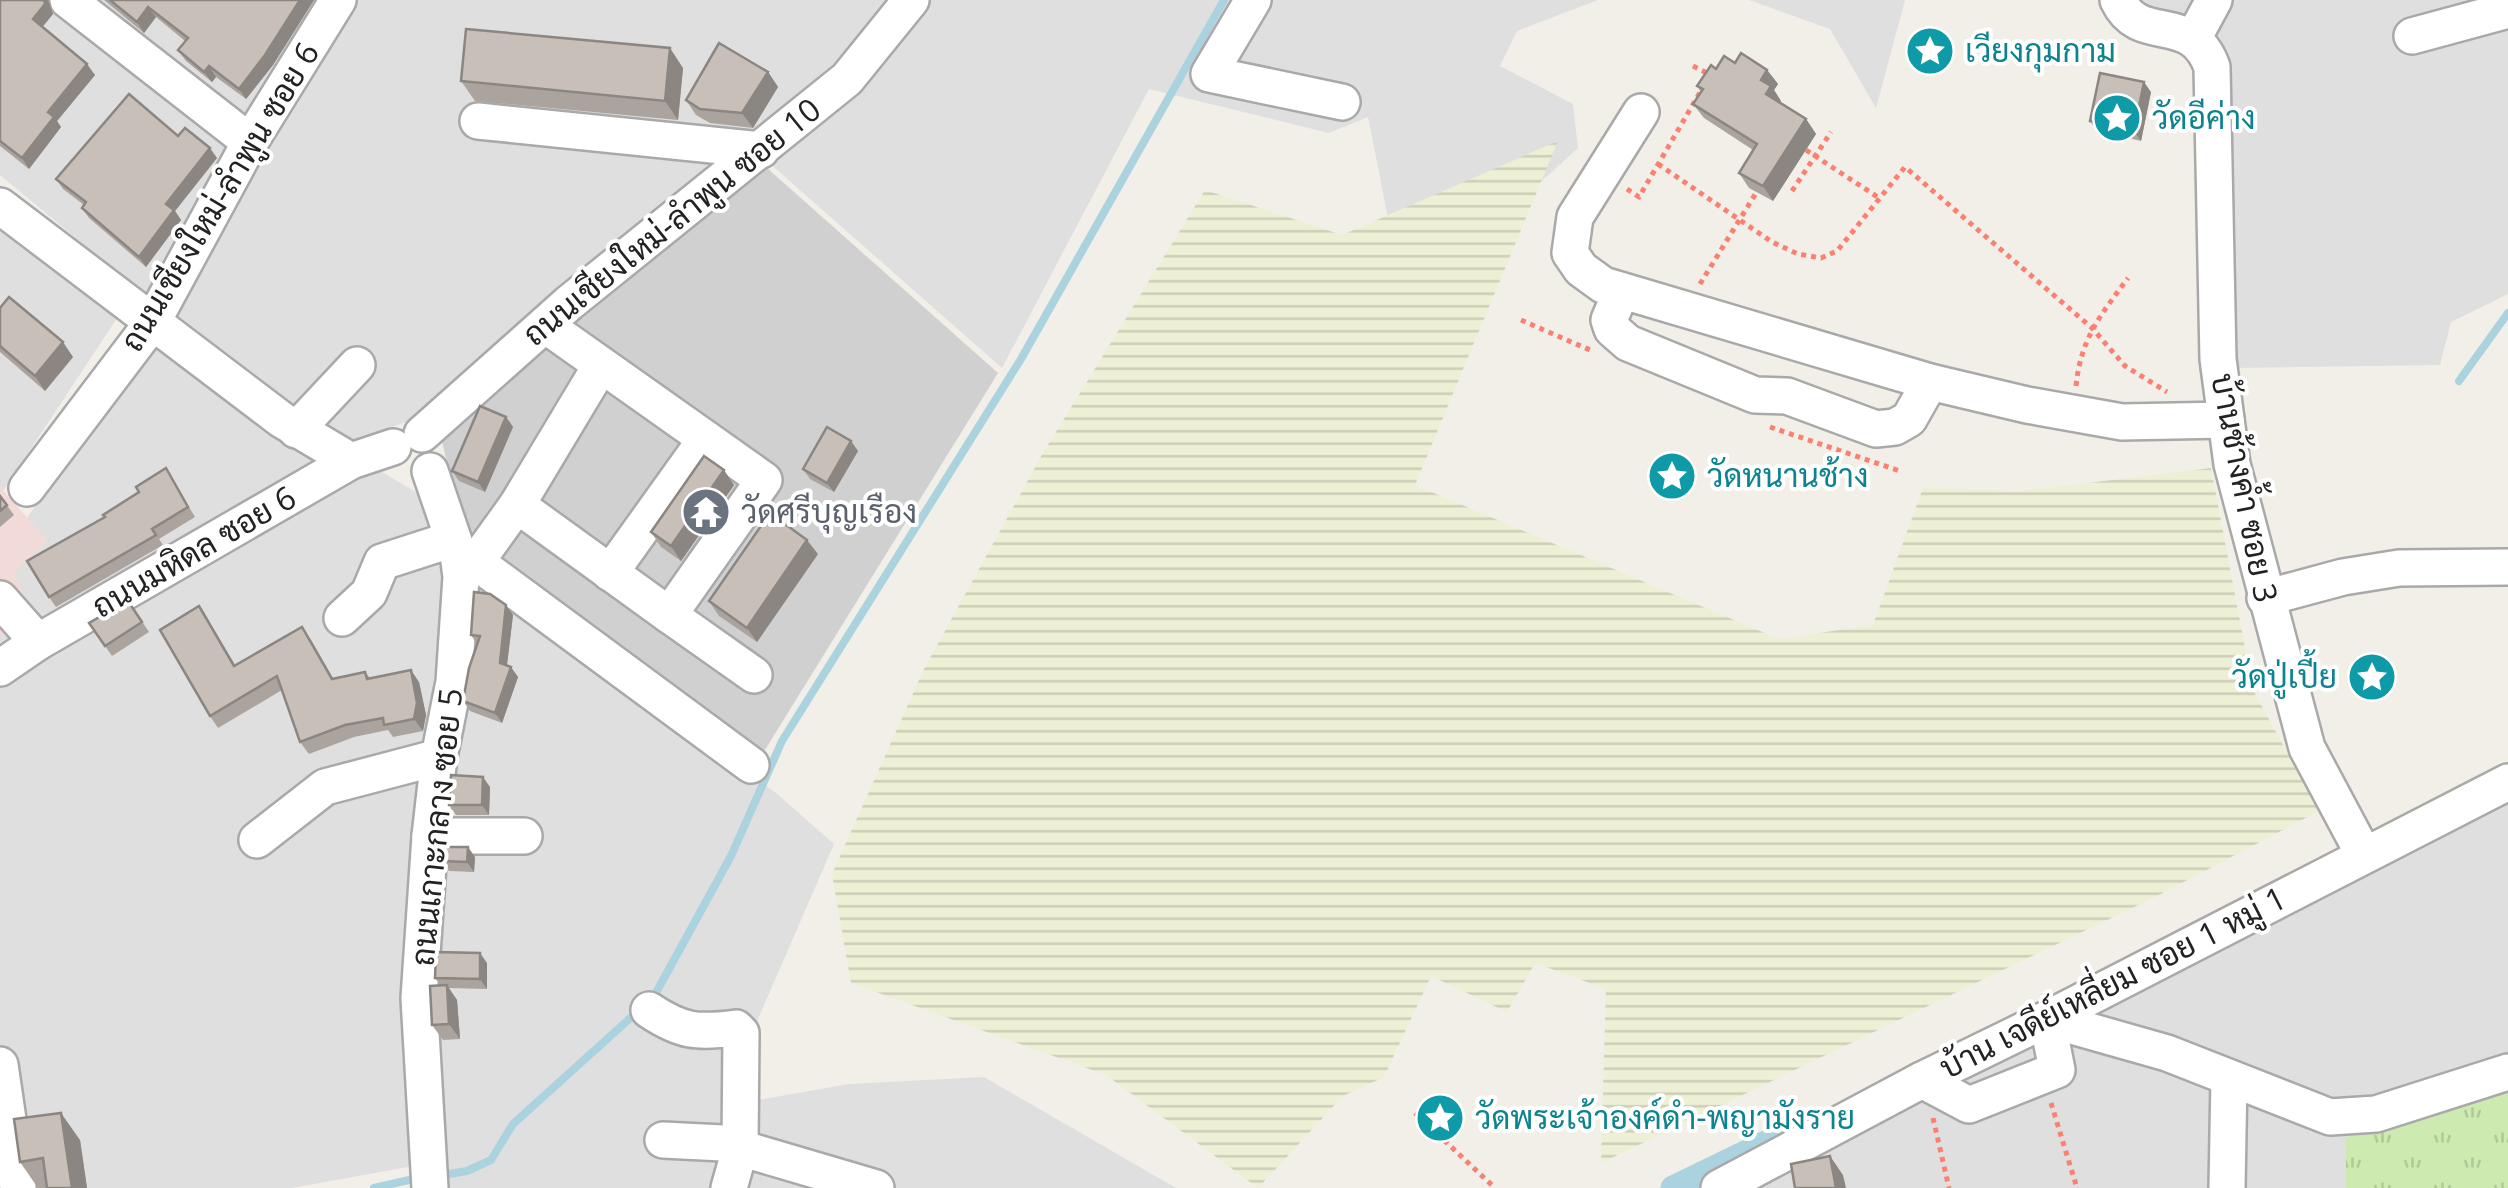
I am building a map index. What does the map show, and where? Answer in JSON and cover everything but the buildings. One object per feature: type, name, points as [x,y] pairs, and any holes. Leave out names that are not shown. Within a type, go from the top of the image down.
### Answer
[{"type":"street","points":[[68,0],[250,142]]},
{"type":"street","name":"ถนนเชียงใหม่-ลำพูน ซอย 6","points":[[27,488],[152,323],[250,142],[338,0]]},
{"type":"street","name":"ถนนเชียงใหม่-ลำพูน ซอย 10","points":[[408,440],[847,78],[911,0]]},
{"type":"street","points":[[1253,0],[1209,74],[1342,102]]},
{"type":"street","points":[[2118,0],[2126,16],[2148,26],[2194,37],[2214,0]]},
{"type":"street","points":[[2412,36],[2508,10]]},
{"type":"street","name":"บ้านช้างค้ำ ซอย 3","points":[[2194,37],[2206,50],[2212,67],[2218,359],[2232,464],[2306,748],[2359,847]]},
{"type":"street","points":[[1641,112],[1575,217],[1570,253],[1581,269],[1603,285],[1930,382],[2080,415],[2122,422],[2226,420]]},
{"type":"street","points":[[478,121],[761,150]]},
{"type":"street","points":[[7,226],[152,323],[296,430],[351,462]]},
{"type":"street","points":[[1621,292],[1608,320],[1618,336],[1756,395],[1787,396],[1876,429],[1895,427],[1909,419],[1930,382]]},
{"type":"street","points":[[545,325],[764,480],[669,615]]},
{"type":"street","points":[[296,430],[357,365]]},
{"type":"street","points":[[342,618],[369,594],[382,562],[463,551],[517,506],[601,365]]},
{"type":"street","points":[[610,574],[706,439]]},
{"type":"street","name":"ถนนมหิดล ซอย 6","points":[[0,668],[38,642],[351,462],[408,440]]},
{"type":"street","name":"ถนนเกาะกลาง ซอย 5","points":[[408,440],[434,446],[436,454],[430,470],[463,551],[454,682],[439,757],[430,836],[419,998],[430,1177]]},
{"type":"street","points":[[517,506],[754,675]]},
{"type":"street","points":[[463,551],[751,765]]},
{"type":"street","points":[[2265,598],[2343,577],[2399,568],[2508,567]]},
{"type":"street","points":[[0,599],[38,642]]},
{"type":"street","points":[[257,840],[326,787],[439,757]]},
{"type":"street","name":"บ้าน เจดีย์เหลี่ยม ซอย 1 หมู่ 1","points":[[1720,1188],[1931,1085],[2359,847],[2508,782]]},
{"type":"street","points":[[430,836],[524,836]]},
{"type":"street","points":[[649,1010],[686,1030],[740,1030],[740,1148],[729,1188]]},
{"type":"street","points":[[1931,1085],[1969,1105],[2057,1070],[2047,1019],[2168,1052],[2330,1117],[2376,1114],[2508,1072]]},
{"type":"street","points":[[0,1065],[18,1188]]},
{"type":"street","points":[[2227,1188],[2228,1078]]},
{"type":"street","points":[[664,1140],[722,1143],[876,1188]]},
{"type":"path","points":[[1603,174],[1639,196],[1711,75],[1693,66]]},
{"type":"path","points":[[1704,86],[1714,92]]},
{"type":"path","points":[[1792,192],[1831,132]]},
{"type":"path","points":[[1806,150],[1879,198]]},
{"type":"path","points":[[1658,164],[1772,242],[1798,254],[1821,258],[1837,251],[1904,167],[2092,328],[2125,366],[2174,396]]},
{"type":"path","points":[[1685,308],[1756,193]]},
{"type":"path","points":[[2080,415],[2076,389],[2079,356],[2096,321],[2128,278]]},
{"type":"path","points":[[2043,1076],[2077,1188]]},
{"type":"path","points":[[1931,1085],[1930,1104],[1949,1188]]},
{"type":"path","points":[[1415,1113],[1495,1188]]},
{"type":"shaded area","points":[[0,0],[899,0],[818,86],[417,418],[347,443],[125,279],[0,175]]},
{"type":"shaded area","points":[[927,0],[1598,0],[1517,31],[1500,66],[1573,104],[1578,148],[1525,196],[1409,324],[1368,117],[1329,133],[1149,89],[1002,368],[768,162]]},
{"type":"shaded area","points":[[1749,0],[1905,0],[1876,108],[1830,29]]},
{"type":"shaded area","points":[[2131,0],[2508,0],[2508,294],[2451,322],[2440,365],[2230,368],[2212,42]]},
{"type":"shaded area","points":[[767,168],[998,373],[760,758],[465,542],[440,432]]},
{"type":"shaded area","points":[[0,185],[131,297],[3,491],[0,487]]},
{"type":"shaded area","points":[[154,336],[419,494],[442,553],[776,793],[834,844],[758,1019],[752,1101],[849,1084],[984,1077],[1176,1188],[441,1188],[441,1161],[292,1188],[0,1188],[0,636],[13,573],[47,540],[27,518]]},
{"type":"shaded area","points":[[0,487],[47,540],[14,573],[32,611],[0,637]]},
{"type":"shaded area","points":[[2508,790],[2508,1188],[1751,1188]]},
{"type":"green space","points":[[1558,141],[1415,485],[1779,639],[1873,625],[1923,488],[2022,491],[2211,468],[2253,690],[2319,811],[2155,897],[1601,1163],[1606,989],[1535,963],[1507,1012],[1431,976],[1384,1077],[1343,1096],[1258,1188],[1106,1075],[851,983],[832,874],[924,669],[1043,453],[1205,190],[1342,235]]},
{"type":"green space","points":[[2508,1082],[2508,1188],[2346,1188],[2346,1138]]},
{"type":"waterway","points":[[652,1000],[731,856],[782,741],[1021,359],[1224,0]]},
{"type":"waterway","points":[[2459,381],[2508,313]]},
{"type":"waterway","points":[[437,1176],[467,1171],[491,1160],[513,1124],[637,1012]]},
{"type":"waterway","points":[[1673,1188],[1799,1127]]},
{"type":"waterway","points":[[374,1188],[418,1178]]},
{"type":"place","name":"เวียงกุมกาม","points":[[1930,51]]},
{"type":"place","name":"วัดอีค่าง","points":[[2117,118]]},
{"type":"place","name":"วัดหนานช้าง","points":[[1672,476]]},
{"type":"place","name":"วัดศรีบุญเรือง","points":[[706,512]]},
{"type":"place","name":"วัดปู่เปี้ย","points":[[2372,677]]},
{"type":"place","name":"วัดพระเจ้าองค์ดำ-พญามังราย","points":[[1440,1118]]}]
